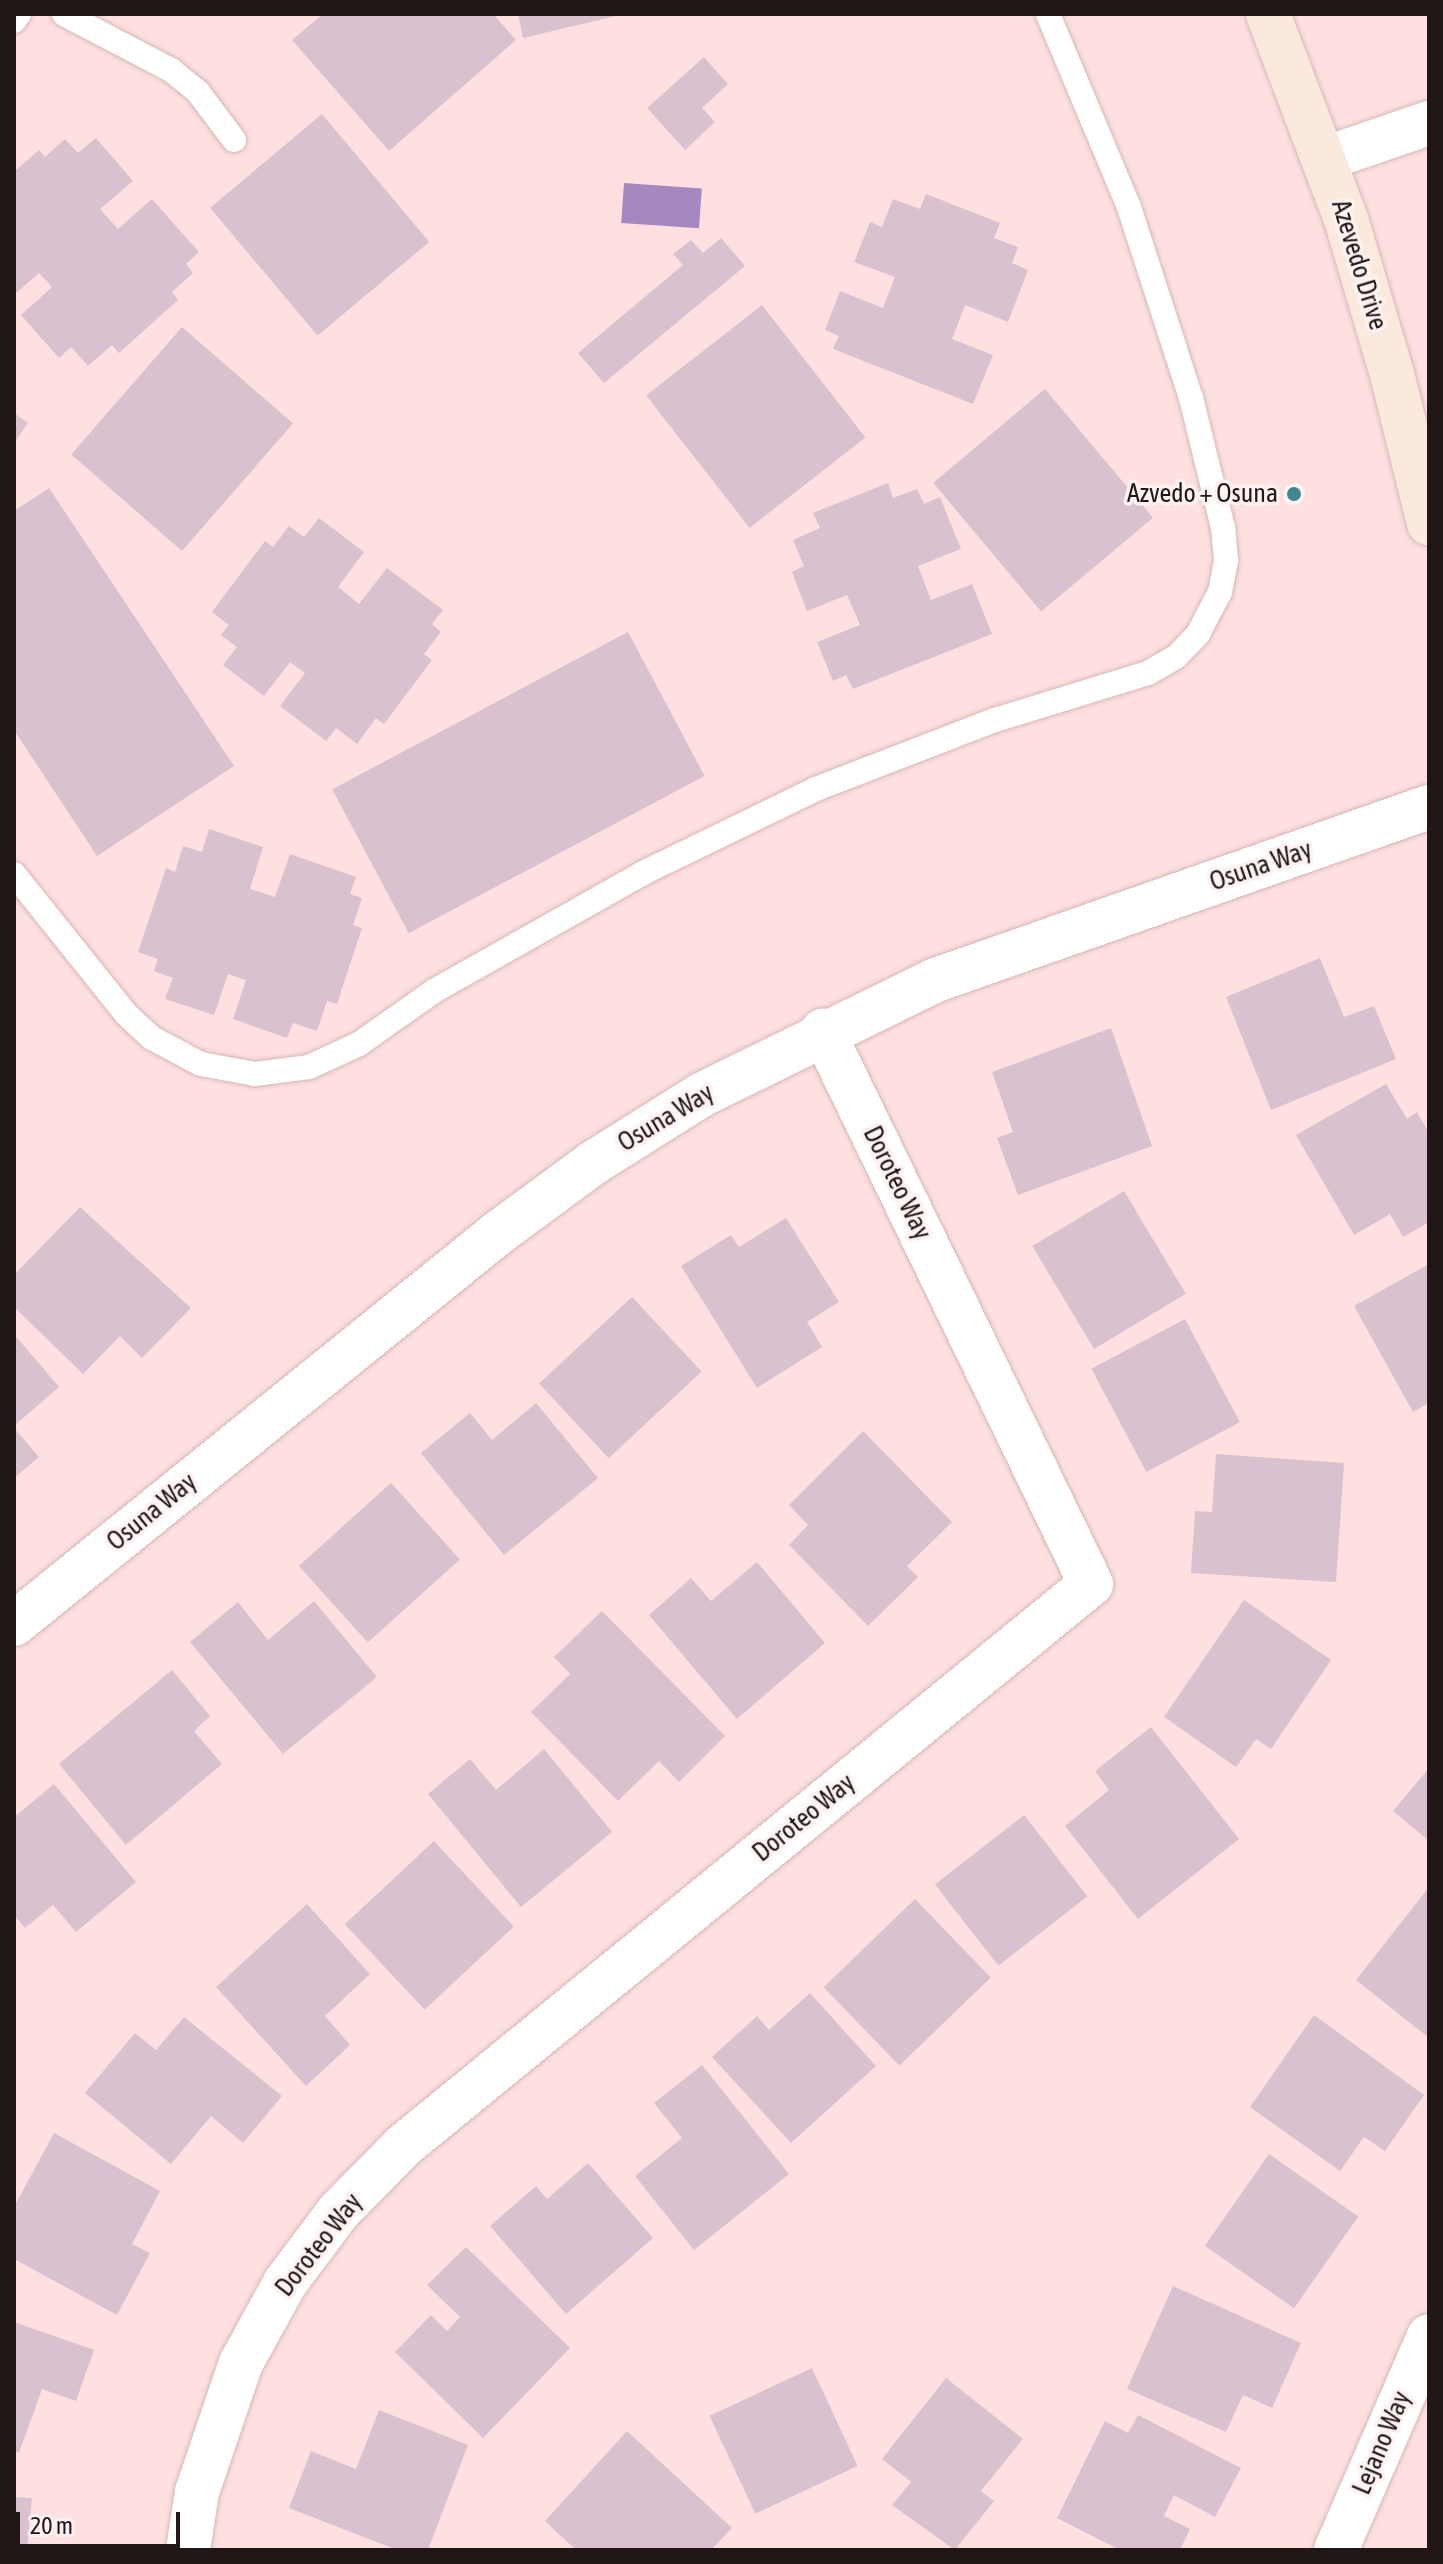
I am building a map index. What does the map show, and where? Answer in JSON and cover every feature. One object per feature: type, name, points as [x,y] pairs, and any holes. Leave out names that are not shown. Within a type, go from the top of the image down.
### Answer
[{"type":"street","name":"Azevedo Drive","points":[[1268,14],[1324,159],[1392,374],[1429,523]]},
{"type":"street","points":[[1324,159],[1429,123]]},
{"type":"street","name":"Osuna Way","points":[[14,1624],[498,1233],[581,1172],[703,1094],[823,1031],[936,980],[1429,807]]},
{"type":"street","name":"Doroteo Way","points":[[188,2550],[197,2492],[241,2363],[285,2283],[339,2211],[403,2146],[1091,1584],[823,1031]]},
{"type":"street","name":"Lejano Way","points":[[1336,2550],[1429,2336]]},
{"type":"lane","points":[[14,21],[19,14]]},
{"type":"lane","points":[[64,14],[171,70],[198,92],[234,140]]},
{"type":"lane","points":[[14,874],[126,1014],[152,1038],[201,1064],[241,1071],[309,1067],[359,1044],[434,991],[643,873],[816,789],[995,720],[1148,673],[1176,657],[1198,634],[1220,592],[1223,528],[1191,398],[1129,207],[1048,14]]},
{"type":"shaded area","points":[[624,183],[702,188],[699,228],[621,223]]},
{"type":"building","points":[[323,14],[493,14],[516,40],[389,151],[292,40]]},
{"type":"building","points":[[518,14],[620,14],[620,15],[523,38]]},
{"type":"building","points":[[704,57],[728,84],[702,108],[715,122],[685,150],[647,108]]},
{"type":"building","points":[[322,114],[429,242],[318,336],[210,208]]},
{"type":"building","points":[[96,138],[133,181],[100,209],[118,229],[152,199],[199,252],[186,264],[193,273],[172,292],[178,300],[119,353],[112,345],[88,366],[71,347],[59,358],[21,315],[52,287],[39,273],[14,295],[14,172],[39,150],[45,157],[65,139],[78,153]]},
{"type":"building","points":[[926,194],[1000,223],[994,238],[1018,247],[1012,263],[1028,270],[1008,322],[965,305],[952,339],[993,355],[973,404],[833,349],[839,336],[825,330],[840,291],[883,308],[895,277],[854,262],[870,222],[882,227],[893,199],[920,209]]},
{"type":"building","points":[[721,238],[745,266],[604,383],[578,353],[683,265],[673,254],[691,240],[703,253]]},
{"type":"building","points":[[762,305],[865,437],[750,528],[646,396]]},
{"type":"building","points":[[182,327],[293,423],[182,551],[71,455]]},
{"type":"building","points":[[1045,389],[1153,518],[1041,612],[933,483]]},
{"type":"building","points":[[14,413],[28,423],[14,443]]},
{"type":"building","points":[[888,483],[893,498],[917,489],[924,504],[940,497],[961,549],[918,566],[931,600],[972,584],[992,634],[853,689],[846,675],[833,681],[817,642],[860,625],[847,595],[807,611],[792,572],[804,566],[793,540],[820,528],[813,513]]},
{"type":"building","points":[[49,488],[234,766],[97,856],[14,730],[14,511]]},
{"type":"building","points":[[319,518],[364,552],[338,587],[359,604],[387,568],[443,610],[432,624],[441,632],[424,654],[432,660],[384,724],[376,718],[357,744],[336,728],[326,741],[280,706],[305,673],[290,662],[264,696],[223,665],[237,647],[221,635],[229,625],[212,612],[265,541],[273,547],[289,526],[304,537]]},
{"type":"building","points":[[628,632],[705,776],[409,933],[332,789]]},
{"type":"building","points":[[209,829],[263,847],[250,889],[275,897],[290,854],[356,877],[350,894],[362,898],[353,925],[362,928],[337,1004],[327,1001],[317,1031],[293,1023],[287,1038],[233,1019],[246,980],[228,974],[214,1015],[165,999],[173,978],[154,971],[158,959],[138,952],[166,868],[175,872],[183,846],[202,852]]},
{"type":"building","points":[[1320,958],[1344,1017],[1374,1006],[1396,1059],[1271,1110],[1226,997]]},
{"type":"building","points":[[1111,1028],[1152,1146],[1018,1195],[997,1138],[1013,1132],[992,1072]]},
{"type":"building","points":[[1386,1084],[1407,1119],[1417,1112],[1429,1133],[1429,1222],[1403,1237],[1390,1214],[1354,1235],[1296,1135]]},
{"type":"building","points":[[1124,1191],[1186,1294],[1094,1349],[1032,1246]]},
{"type":"building","points":[[80,1207],[191,1308],[142,1358],[120,1336],[83,1374],[14,1307],[14,1275]]},
{"type":"building","points":[[786,1218],[839,1302],[807,1322],[822,1347],[757,1388],[681,1266],[731,1235],[739,1247]]},
{"type":"building","points":[[1429,1264],[1429,1403],[1413,1412],[1354,1306]]},
{"type":"building","points":[[632,1297],[702,1372],[609,1458],[539,1384]]},
{"type":"building","points":[[1185,1319],[1240,1422],[1146,1472],[1091,1369]]},
{"type":"building","points":[[14,1334],[59,1387],[14,1426]]},
{"type":"building","points":[[536,1403],[598,1478],[504,1555],[421,1453],[470,1413],[492,1440]]},
{"type":"building","points":[[14,1428],[39,1457],[14,1478]]},
{"type":"building","points":[[863,1431],[952,1522],[907,1566],[918,1577],[868,1626],[789,1545],[808,1525],[789,1505]]},
{"type":"building","points":[[1216,1454],[1344,1463],[1336,1582],[1191,1573],[1195,1511],[1212,1512]]},
{"type":"building","points":[[391,1483],[460,1560],[368,1643],[299,1566]]},
{"type":"building","points":[[757,1562],[825,1643],[737,1719],[649,1615],[691,1578],[711,1601]]},
{"type":"building","points":[[1244,1600],[1331,1660],[1271,1749],[1256,1739],[1236,1767],[1164,1717]]},
{"type":"building","points":[[314,1601],[377,1677],[283,1754],[190,1642],[238,1602],[268,1640]]},
{"type":"building","points":[[602,1611],[725,1736],[679,1782],[659,1761],[618,1801],[531,1712],[570,1674],[554,1657]]},
{"type":"building","points":[[172,1670],[210,1716],[194,1731],[222,1764],[126,1845],[59,1764]]},
{"type":"building","points":[[1151,1727],[1239,1839],[1138,1919],[1065,1826],[1109,1790],[1095,1771]]},
{"type":"building","points":[[544,1749],[612,1832],[521,1907],[428,1794],[470,1759],[496,1790]]},
{"type":"building","points":[[1429,1768],[1429,1841],[1393,1811]]},
{"type":"building","points":[[54,1784],[136,1882],[76,1932],[53,1905],[25,1928],[14,1915],[14,1812],[17,1815]]},
{"type":"building","points":[[1024,1815],[1087,1896],[998,1966],[935,1885]]},
{"type":"building","points":[[434,1841],[514,1927],[425,2010],[345,1924]]},
{"type":"building","points":[[1429,1887],[1429,2038],[1356,1980]]},
{"type":"building","points":[[915,1899],[991,1977],[899,2066],[824,1987]]},
{"type":"building","points":[[307,1904],[370,1974],[325,2016],[350,2045],[306,2086],[216,1987]]},
{"type":"building","points":[[810,1993],[876,2066],[791,2143],[712,2057],[757,2016],[769,2030]]},
{"type":"building","points":[[1314,2015],[1424,2095],[1385,2151],[1364,2137],[1340,2171],[1250,2107]]},
{"type":"building","points":[[184,2017],[282,2096],[243,2143],[211,2116],[171,2164],[85,2093],[135,2033],[156,2050]]},
{"type":"building","points":[[702,2065],[789,2174],[694,2250],[635,2176],[682,2138],[654,2103]]},
{"type":"building","points":[[54,2133],[160,2191],[132,2244],[150,2253],[117,2315],[14,2259],[14,2207]]},
{"type":"building","points":[[1269,2154],[1358,2217],[1294,2308],[1205,2246]]},
{"type":"building","points":[[588,2163],[653,2238],[566,2314],[490,2226],[536,2186],[547,2199]]},
{"type":"building","points":[[466,2247],[570,2348],[483,2438],[395,2352],[431,2315],[447,2331],[460,2317],[427,2285]]},
{"type":"building","points":[[1173,2286],[1301,2343],[1272,2408],[1243,2395],[1226,2432],[1127,2389]]},
{"type":"building","points":[[14,2322],[94,2350],[76,2401],[42,2389],[19,2453],[14,2451]]},
{"type":"building","points":[[812,2368],[858,2466],[755,2514],[710,2416]]},
{"type":"building","points":[[946,2378],[1023,2439],[981,2491],[994,2501],[955,2550],[892,2505],[911,2482],[882,2459]]},
{"type":"building","points":[[379,2410],[468,2445],[428,2550],[397,2550],[289,2508],[311,2451],[356,2469]]},
{"type":"building","points":[[1138,2415],[1241,2468],[1215,2517],[1174,2495],[1164,2516],[1190,2529],[1180,2550],[1120,2550],[1057,2518],[1105,2421],[1128,2433]]},
{"type":"building","points":[[627,2431],[732,2528],[711,2550],[576,2550],[545,2521]]},
{"type":"building","points":[[14,2497],[32,2498],[27,2550],[14,2550]]},
{"type":"place","name":"Azvedo + Osuna","points":[[1294,494]]}]
